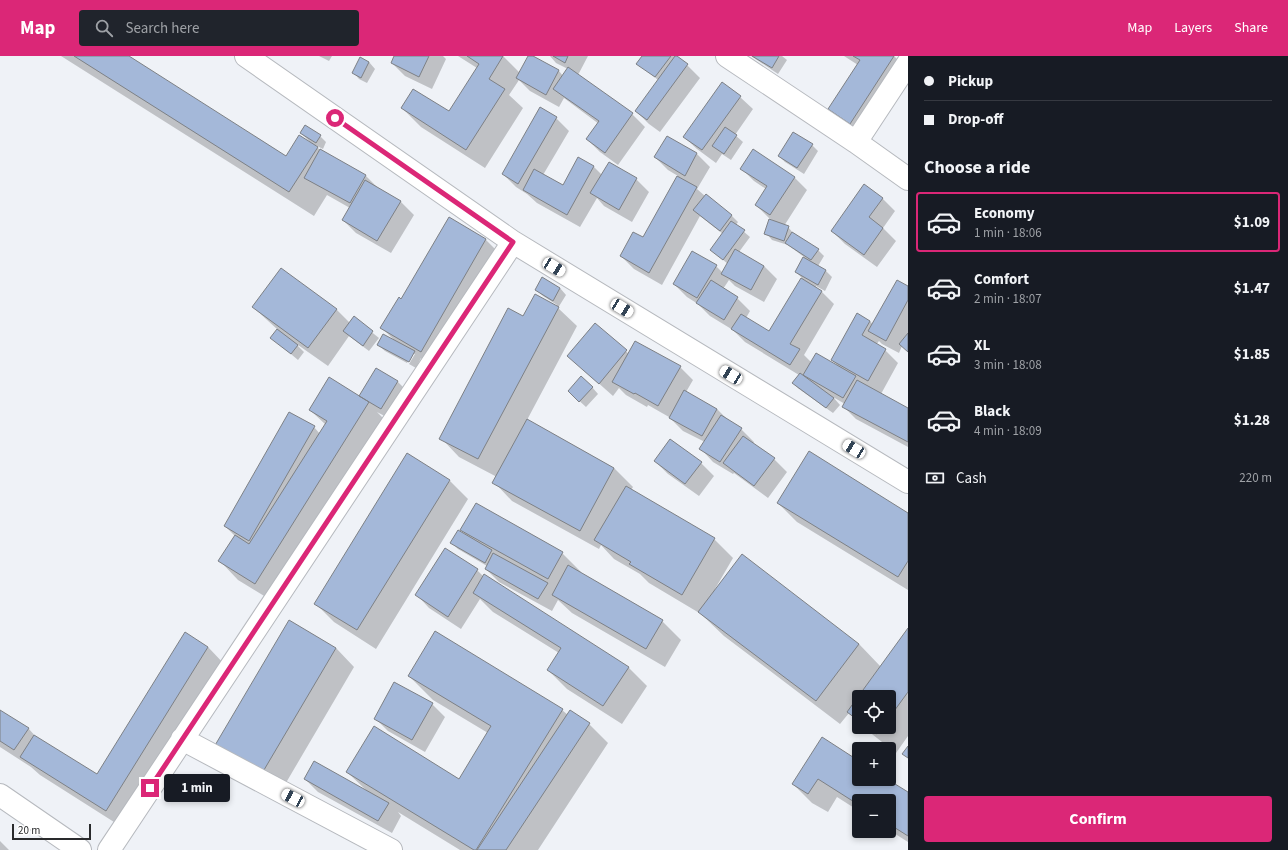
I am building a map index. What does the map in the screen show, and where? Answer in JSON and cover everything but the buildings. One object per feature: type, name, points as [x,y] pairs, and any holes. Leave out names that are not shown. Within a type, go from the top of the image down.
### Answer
[{"type":"street","points":[[246,56],[513,242],[908,482]]},
{"type":"street","points":[[727,56],[856,142],[908,179]]},
{"type":"street","points":[[856,142],[908,63]]},
{"type":"street","points":[[109,850],[513,242]]},
{"type":"street","points":[[182,739],[390,850]]},
{"type":"street","points":[[0,795],[80,850]]},
{"type":"route","points":[[150,788],[513,242],[335,118]]}]
